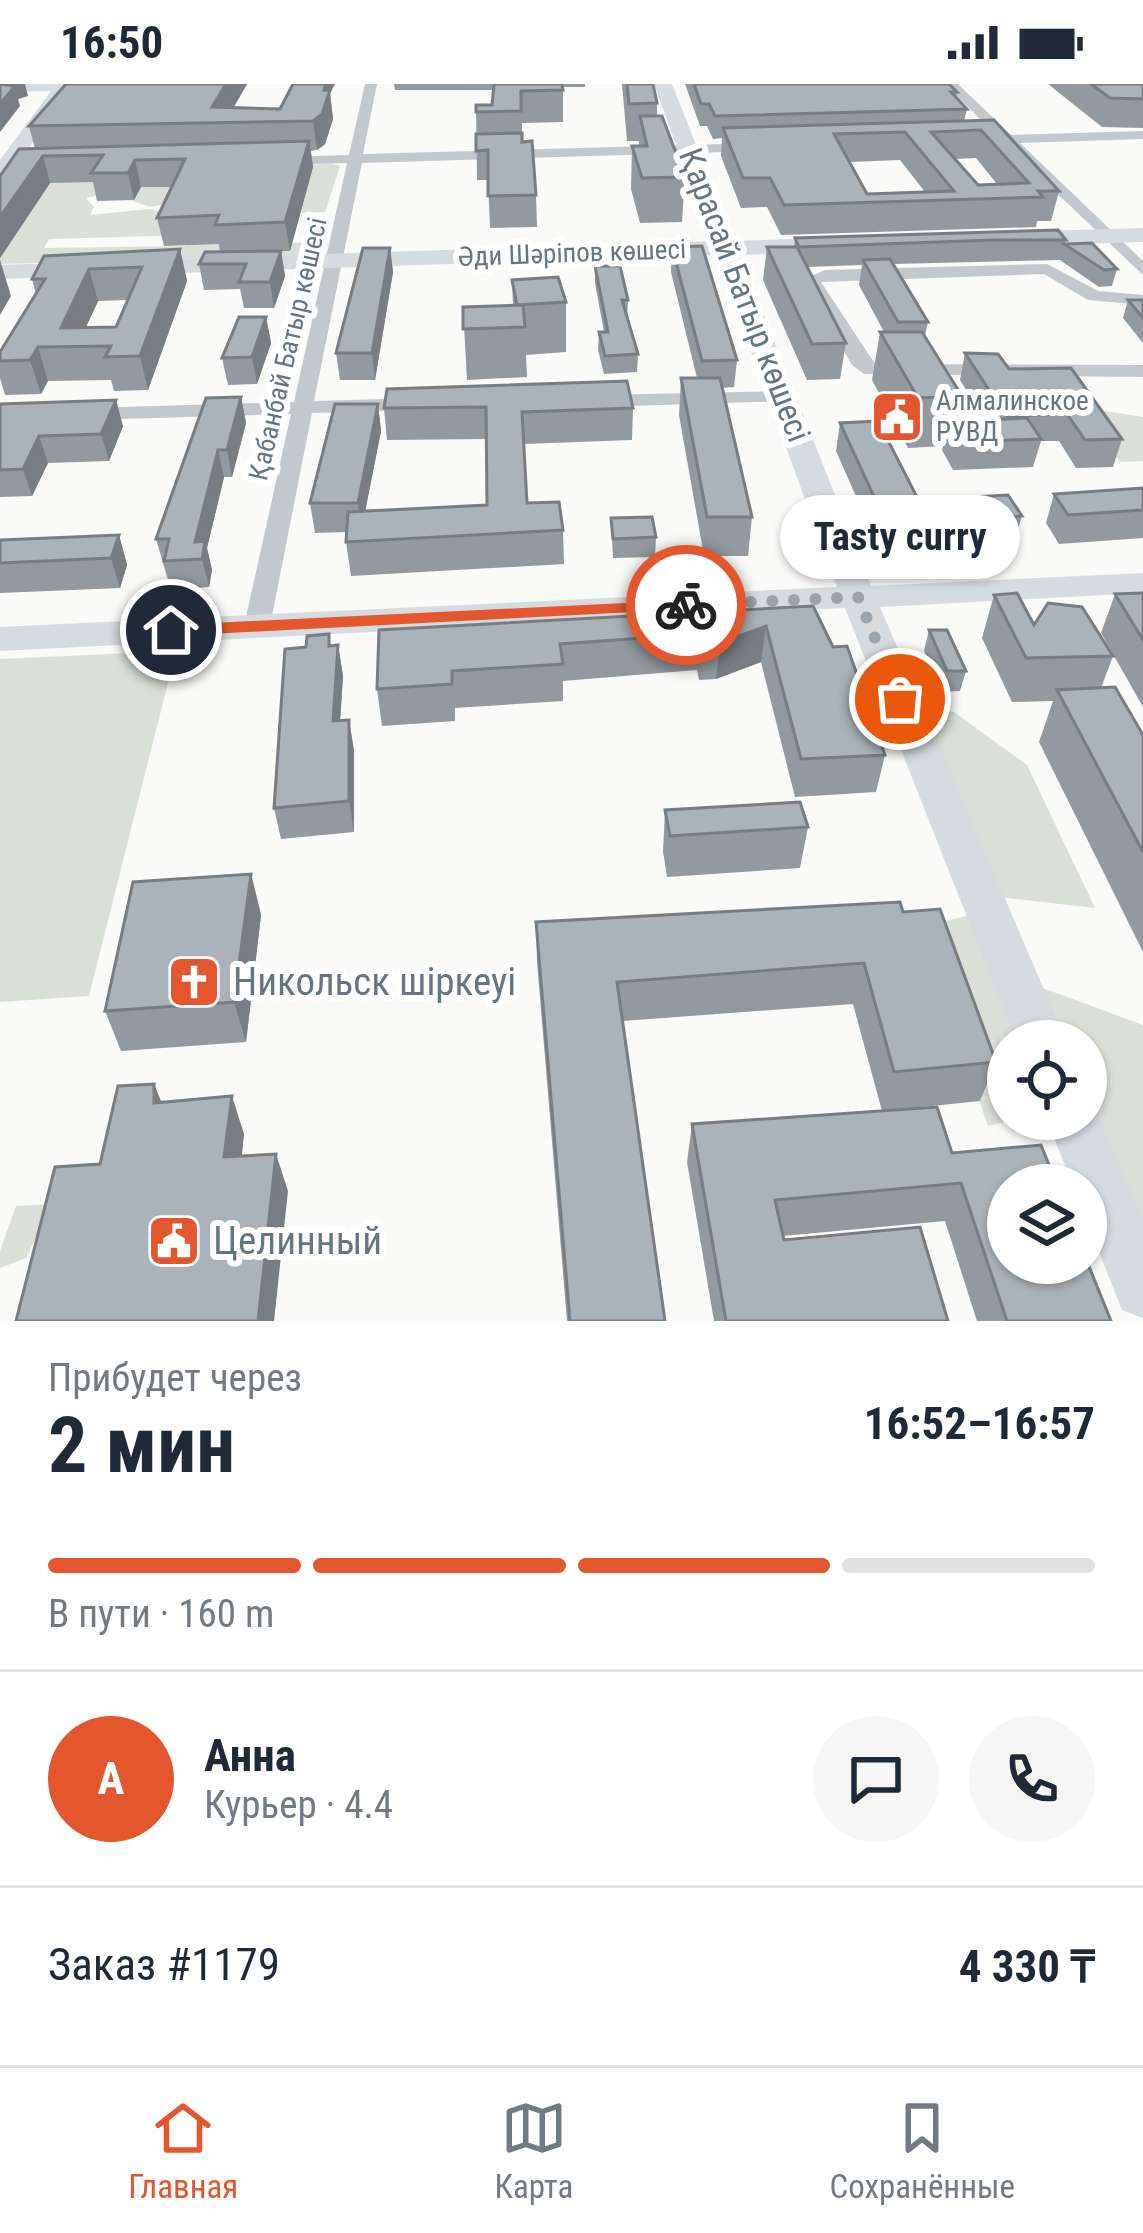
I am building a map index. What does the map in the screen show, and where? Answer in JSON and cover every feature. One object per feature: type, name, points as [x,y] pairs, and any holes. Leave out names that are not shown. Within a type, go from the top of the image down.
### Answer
[{"type":"street","points":[[0,87],[137,84]]},
{"type":"street","name":"Қабанбай Батыр көшесі","points":[[256,626],[371,84]]},
{"type":"street","name":"Қарасай Батыр көшесі","points":[[663,84],[858,597],[1032,1020]]},
{"type":"street","points":[[951,84],[1143,270]]},
{"type":"street","points":[[1,170],[66,85]]},
{"type":"street","points":[[965,140],[1143,135]]},
{"type":"street","points":[[267,161],[783,146]]},
{"type":"street","points":[[1,170],[28,168]]},
{"type":"street","points":[[990,240],[1143,235]]},
{"type":"street","name":"Әди Шәріпов көшесі","points":[[0,272],[729,248],[885,258]]},
{"type":"street","points":[[1143,300],[1094,296],[1047,269],[885,258],[811,280],[862,365],[881,371],[1020,367],[1066,374],[1143,371]]},
{"type":"street","points":[[581,401],[784,397]]},
{"type":"street","points":[[70,414],[441,403]]},
{"type":"street","points":[[0,639],[1143,583]]},
{"type":"street","points":[[1082,1140],[1143,1289]]},
{"type":"shaded area","points":[[340,166],[325,212],[301,213],[312,169],[149,183],[278,185],[150,207],[108,192],[86,198],[94,207],[90,215],[150,209],[292,243],[318,241],[316,255],[0,264],[0,252],[54,176],[90,168]],"holes":[[[190,235],[186,246],[44,248],[49,239]]]},
{"type":"shaded area","points":[[1080,407],[1143,417],[1143,461],[1120,462]]},
{"type":"shaded area","points":[[176,651],[89,996],[0,1002],[0,659]]},
{"type":"shaded area","points":[[912,703],[954,712],[1027,765],[1095,908],[998,897]]},
{"type":"shaded area","points":[[970,915],[1011,1020],[987,1020],[987,1123],[919,928]]},
{"type":"shaded area","points":[[1032,984],[1143,1025],[1143,1254],[1096,1140],[1107,1140],[1107,1020],[1047,1020]]},
{"type":"shaded area","points":[[52,1204],[26,1258],[0,1268],[0,1251],[16,1206]]},
{"type":"building","points":[[0,84],[15,86],[0,104]]},
{"type":"building","points":[[66,84],[226,84],[212,107],[280,109],[293,84],[326,84],[324,90],[330,90],[322,114],[313,121],[29,126]]},
{"type":"building","points":[[494,84],[562,84],[563,90],[521,91],[521,111],[476,112],[476,105],[492,105]]},
{"type":"building","points":[[627,84],[653,84],[657,103],[629,104]]},
{"type":"building","points":[[694,84],[949,84],[967,109],[715,116],[709,104],[701,104]]},
{"type":"building","points":[[1091,84],[1143,84],[1143,99],[1110,98]]},
{"type":"building","points":[[640,116],[662,116],[685,177],[642,178],[632,146],[647,146]]},
{"type":"building","points":[[994,120],[1059,191],[1038,191],[1043,197],[784,205],[770,178],[743,178],[723,128]],"holes":[[[981,130],[1029,183],[978,185],[931,132]],[[905,132],[954,191],[867,194],[834,134]]]},
{"type":"building","points":[[522,133],[522,142],[532,141],[536,195],[488,196],[488,150],[476,151],[476,134]]},
{"type":"building","points":[[309,141],[285,222],[215,225],[219,215],[157,218],[185,159],[135,160],[128,173],[91,173],[103,155],[43,156],[0,217],[0,176],[19,149]]},
{"type":"building","points":[[1058,230],[1066,240],[799,247],[795,238]]},
{"type":"building","points":[[1092,243],[1117,269],[1104,270],[1064,244]]},
{"type":"building","points":[[702,246],[737,360],[702,361],[672,247]]},
{"type":"building","points":[[767,247],[797,247],[846,343],[812,344]]},
{"type":"building","points":[[363,248],[390,248],[372,353],[336,353]]},
{"type":"building","points":[[180,249],[140,356],[105,357],[111,346],[38,347],[30,360],[0,361],[0,352],[45,279],[32,279],[44,256]],"holes":[[[142,267],[116,327],[61,328],[89,269]]]},
{"type":"building","points":[[281,251],[270,282],[239,282],[246,264],[199,264],[205,252]]},
{"type":"building","points":[[890,259],[928,322],[898,322],[863,260]]},
{"type":"building","points":[[595,266],[620,266],[628,300],[622,300],[638,354],[605,356],[599,332],[608,332]]},
{"type":"building","points":[[558,277],[566,302],[517,305],[512,280]]},
{"type":"building","points":[[1128,300],[1143,300],[1143,318]]},
{"type":"building","points":[[523,305],[525,327],[463,329],[463,307]]},
{"type":"building","points":[[239,317],[266,317],[252,357],[222,358]]},
{"type":"building","points":[[880,332],[922,332],[962,396],[918,398]]},
{"type":"building","points":[[965,353],[998,354],[1009,369],[1071,368],[1122,439],[1085,440],[1067,414],[1006,416]]},
{"type":"building","points":[[681,378],[720,378],[752,517],[707,517]]},
{"type":"building","points":[[627,381],[633,408],[522,412],[527,503],[559,502],[563,530],[346,542],[348,512],[487,505],[486,407],[384,408],[387,389]]},
{"type":"building","points":[[241,397],[227,450],[218,450],[195,542],[205,541],[202,559],[164,561],[169,539],[156,539],[206,398]]},
{"type":"building","points":[[116,400],[101,434],[39,436],[23,469],[0,470],[0,404]]},
{"type":"building","points":[[335,404],[378,404],[358,503],[310,503]]},
{"type":"building","points":[[1027,418],[1041,439],[960,442],[948,422]]},
{"type":"building","points":[[878,421],[917,497],[875,499],[840,423]]},
{"type":"building","points":[[1143,488],[1143,510],[1068,515],[1054,494]]},
{"type":"building","points":[[1008,495],[1022,516],[924,521],[912,500]]},
{"type":"building","points":[[652,517],[656,537],[613,539],[611,518]]},
{"type":"building","points":[[119,535],[111,558],[0,563],[0,540]]},
{"type":"building","points":[[1017,593],[1034,625],[1048,603],[1082,607],[1113,656],[1026,658],[994,595]]},
{"type":"building","points":[[1143,593],[1143,640],[1115,594]]},
{"type":"building","points":[[813,606],[833,647],[847,646],[885,755],[801,759],[766,626],[720,643],[702,643],[700,634],[560,644],[563,664],[452,671],[452,684],[377,689],[379,630]]},
{"type":"building","points":[[929,630],[947,630],[966,671],[947,671]]},
{"type":"building","points":[[329,634],[329,646],[338,645],[333,721],[349,720],[349,801],[274,808],[285,649],[306,647],[307,636]]},
{"type":"building","points":[[1115,687],[1143,735],[1143,852],[1057,690]]},
{"type":"building","points":[[800,802],[808,827],[670,836],[665,810]]},
{"type":"building","points":[[251,874],[234,1002],[105,1011],[133,882]]},
{"type":"building","points":[[900,902],[903,912],[940,909],[987,1037],[987,1063],[894,1072],[864,963],[617,982],[665,1321],[570,1321],[536,922]]},
{"type":"building","points":[[154,1084],[154,1103],[232,1096],[224,1157],[276,1154],[258,1321],[16,1321],[55,1167],[100,1164],[118,1086]]},
{"type":"building","points":[[937,1107],[952,1153],[1041,1145],[1049,1164],[987,1164],[987,1261],[961,1183],[775,1200],[784,1240],[920,1227],[948,1321],[726,1321],[692,1124]]},
{"type":"building","points":[[995,1284],[1096,1284],[1111,1321],[1007,1321]]},
{"type":"way so far","points":[[686,605],[858,597],[900,699]]},
{"type":"place","name":"Алмалинское РУВД","points":[[897,417]]},
{"type":"place","name":"Tasty curry","points":[[900,699]]},
{"type":"place","name":"Никольск шіркеуі","points":[[194,982]]},
{"type":"place","name":"Целинный","points":[[174,1241]]},
{"type":"route","points":[[171,630],[686,605]]}]
